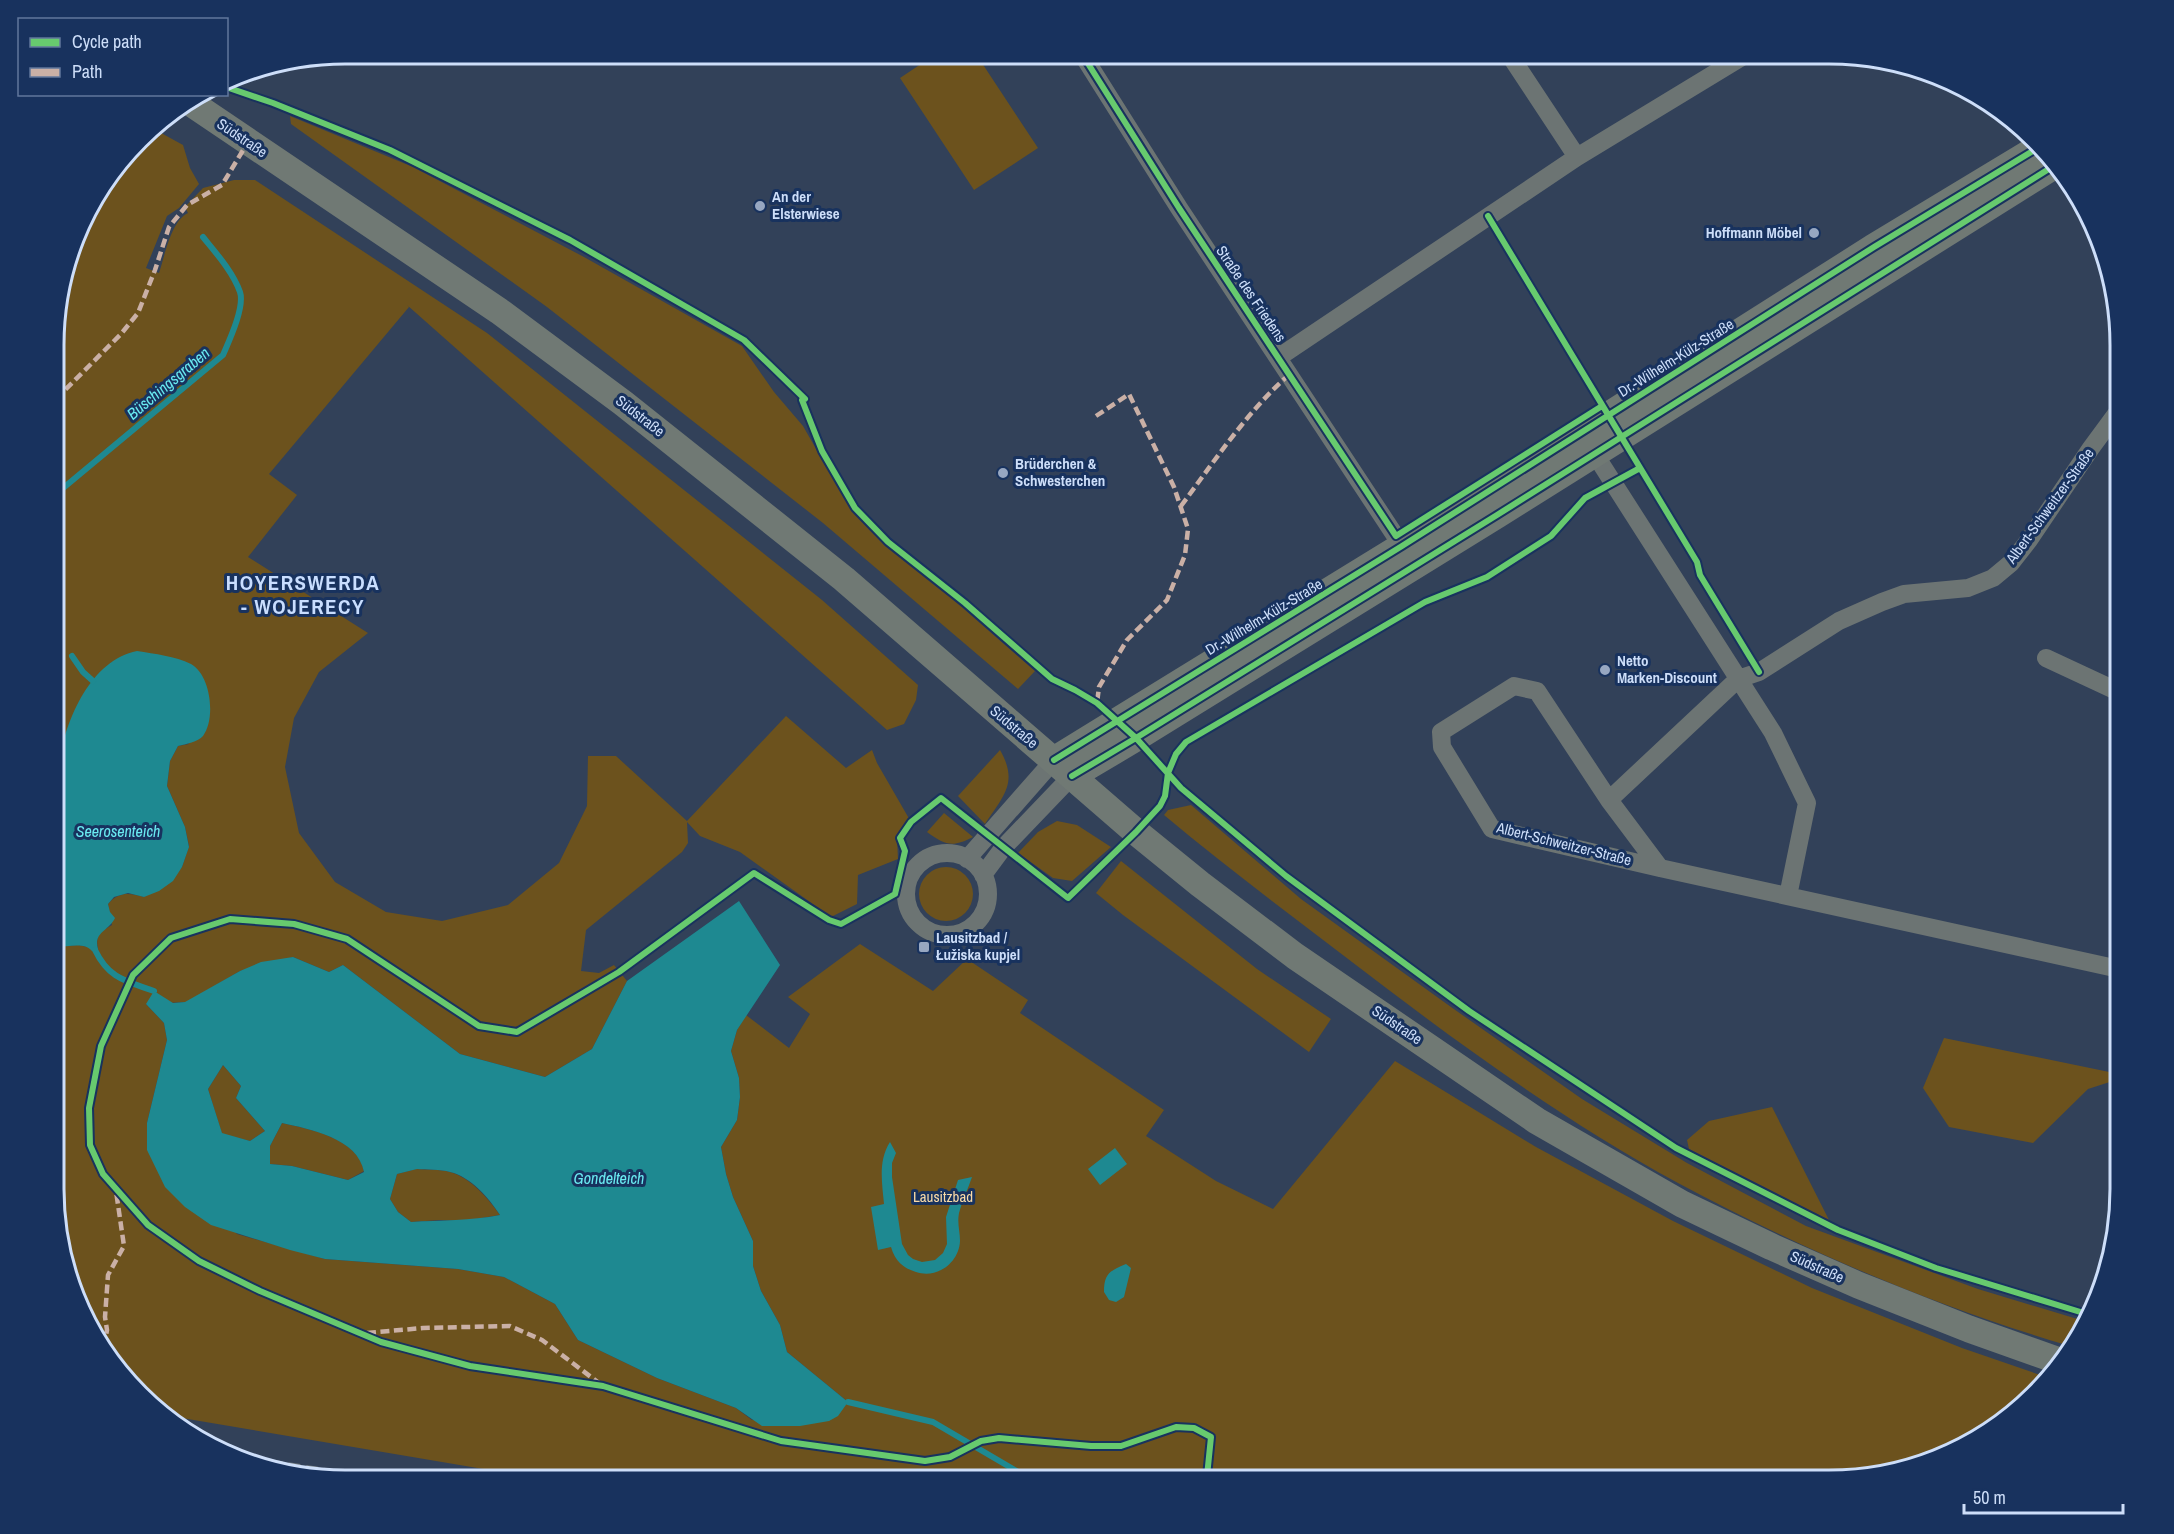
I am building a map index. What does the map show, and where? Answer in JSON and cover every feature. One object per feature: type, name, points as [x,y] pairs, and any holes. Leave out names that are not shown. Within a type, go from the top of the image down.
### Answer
[{"type":"street","name":"Straße des Friedens","points":[[1088,64],[1179,208],[1402,546]]},
{"type":"street","points":[[1516,64],[1577,158]]},
{"type":"street","name":"Straße des Friedens","points":[[1279,357],[1577,158],[1730,64]]},
{"type":"street","name":"Südstraße","points":[[197,107],[499,310],[623,403],[844,579],[1137,832],[1295,956],[1537,1121],[1682,1204],[1772,1247],[1858,1285],[1969,1329],[2052,1358]]},
{"type":"street","name":"Dr.-Wilhelm-Külz-Straße","points":[[983,875],[1063,768],[1137,738],[1587,443],[1874,248],[2032,152]]},
{"type":"street","name":"Dr.-Wilhelm-Külz-Straße","points":[[967,859],[1063,768],[1402,546],[1587,443],[2048,170]]},
{"type":"street","name":"Albert-Schweitzer-Straße","points":[[1609,800],[1738,679],[1759,672],[1839,621],[1882,602],[1904,594],[1968,588],[1993,578],[2011,563],[2029,540],[2110,422]]},
{"type":"street","points":[[1587,443],[1773,733],[1807,803],[1788,896]]},
{"type":"street","points":[[2046,658],[2110,688]]},
{"type":"street","name":"Albert-Schweitzer-Straße","points":[[1660,868],[1609,800],[1537,691],[1514,686],[1442,732],[1442,747],[1492,828],[1660,868],[2110,967]]},
{"type":"street","points":[[952,854],[967,859],[983,875],[988,891],[986,908],[975,925],[955,934],[942,935],[927,931],[912,916],[906,902],[907,885],[912,872],[923,860],[935,855],[952,854]]},
{"type":"green space","points":[[921,64],[983,64],[1038,148],[974,190],[900,78]]},
{"type":"green space","points":[[290,116],[413,167],[584,257],[742,346],[774,392],[803,426],[851,510],[1035,671],[1018,689],[823,523],[547,307],[291,124]]},
{"type":"green space","name":"Lausitzbad","points":[[161,133],[183,145],[190,168],[199,184],[179,208],[167,216],[146,268],[159,273],[173,231],[182,217],[188,213],[185,207],[203,188],[234,180],[255,180],[487,333],[822,600],[918,685],[916,700],[904,724],[887,730],[407,305],[409,307],[269,474],[297,495],[248,557],[368,633],[319,672],[294,718],[285,767],[299,833],[335,882],[386,912],[442,921],[508,905],[559,863],[587,806],[588,756],[616,756],[687,821],[786,716],[846,768],[872,750],[911,822],[897,838],[898,859],[858,875],[857,904],[831,917],[740,852],[700,836],[687,822],[688,843],[682,852],[586,930],[581,971],[599,973],[614,965],[627,981],[592,1049],[545,1077],[460,1054],[343,965],[329,972],[293,957],[240,971],[187,1002],[146,1004],[164,1023],[167,1040],[147,1123],[237,1234],[325,1259],[458,1269],[504,1277],[555,1304],[578,1340],[657,1378],[736,1408],[752,1420],[848,1402],[787,1352],[780,1325],[761,1291],[753,1266],[753,1241],[733,1197],[721,1147],[737,1120],[740,1097],[739,1078],[731,1051],[737,1030],[746,1015],[789,1048],[810,1014],[788,997],[860,944],[933,991],[967,959],[1028,1000],[1020,1013],[1164,1110],[1146,1136],[1216,1181],[1273,1209],[1395,1061],[1536,1147],[1673,1221],[1812,1288],[1962,1348],[2039,1375],[2000,1411],[1953,1441],[1901,1460],[1865,1467],[1828,1470],[489,1470],[184,1418],[160,1400],[134,1374],[112,1345],[93,1313],[74,1261],[67,1225],[64,1188],[64,946],[78,945],[98,949],[99,934],[112,925],[108,904],[112,900],[125,894],[144,897],[182,867],[189,846],[185,827],[167,786],[170,761],[178,746],[189,744],[112,662],[88,689],[67,731],[64,742],[64,346],[67,309],[79,255],[93,221],[123,174]]},
{"type":"green space","points":[[1000,750],[1006,762],[1008,781],[1003,797],[985,824],[958,796]]},
{"type":"green space","points":[[1191,805],[1301,899],[1582,1099],[1687,1163],[1806,1226],[1978,1289],[2078,1319],[2072,1329],[2063,1344],[1920,1295],[1772,1231],[1635,1159],[1552,1107],[1430,1021],[1210,853],[1164,815],[1168,810]]},
{"type":"green space","points":[[944,813],[973,837],[959,843],[949,844],[927,832]]},
{"type":"green space","points":[[1057,821],[1077,825],[1111,847],[1072,881],[1053,878],[1018,853],[1038,832]]},
{"type":"green space","points":[[1121,861],[1257,969],[1331,1019],[1309,1052],[1096,893]]},
{"type":"green space","points":[[946,867],[956,869],[965,875],[971,884],[973,894],[971,904],[965,913],[956,919],[946,921],[936,919],[927,913],[921,904],[919,894],[921,884],[927,875],[936,869]]},
{"type":"green space","points":[[1944,1038],[2110,1072],[2110,1082],[2088,1089],[2033,1143],[1949,1127],[1923,1088]]},
{"type":"green space","points":[[223,1065],[241,1086],[236,1098],[265,1131],[250,1141],[222,1134],[208,1089]]},
{"type":"green space","points":[[1772,1107],[1829,1220],[1689,1149],[1687,1140],[1709,1121]]},
{"type":"green space","points":[[282,1123],[318,1132],[343,1143],[360,1160],[364,1171],[348,1180],[292,1166],[270,1164],[270,1146]]},
{"type":"green space","points":[[416,1169],[446,1171],[458,1175],[472,1184],[500,1215],[464,1221],[411,1222],[398,1212],[390,1199],[397,1174]]},
{"type":"water","name":"Seerosenteich","points":[[137,651],[172,657],[191,664],[198,670],[207,687],[210,709],[207,728],[203,736],[192,743],[178,746],[170,761],[167,786],[185,827],[189,847],[182,867],[173,881],[159,891],[144,897],[128,893],[114,897],[108,904],[115,918],[100,935],[97,943],[98,949],[92,951],[81,946],[64,947],[64,740],[78,703],[89,685],[103,669],[119,658]]},
{"type":"water","name":"Gondelteich","points":[[739,901],[780,965],[737,1030],[731,1051],[739,1078],[740,1097],[737,1120],[721,1147],[733,1197],[753,1241],[753,1266],[761,1291],[780,1325],[787,1352],[848,1402],[838,1416],[829,1421],[800,1426],[762,1426],[736,1408],[657,1378],[578,1340],[555,1304],[504,1277],[458,1269],[325,1259],[211,1225],[185,1207],[165,1187],[147,1150],[147,1123],[167,1040],[164,1023],[146,1004],[154,991],[173,1003],[185,1002],[240,971],[261,962],[293,957],[329,972],[343,965],[460,1054],[545,1077],[592,1049],[627,981]],"holes":[[[223,1065],[241,1086],[236,1098],[265,1131],[250,1141],[222,1133],[208,1089]],[[282,1123],[305,1128],[343,1143],[360,1160],[364,1172],[348,1180],[292,1166],[270,1164],[270,1146]],[[417,1169],[442,1170],[458,1175],[479,1189],[500,1215],[411,1222],[398,1212],[390,1199],[397,1174]]]},
{"type":"water","points":[[890,1142],[896,1153],[892,1163],[892,1177],[902,1244],[913,1259],[922,1262],[935,1260],[943,1253],[947,1244],[946,1217],[958,1180],[972,1177],[959,1213],[959,1249],[951,1262],[939,1271],[924,1274],[916,1272],[900,1263],[891,1247],[878,1250],[871,1207],[884,1204],[882,1164]]},
{"type":"water","points":[[1115,1148],[1127,1164],[1100,1185],[1088,1169]]},
{"type":"water","points":[[1126,1264],[1131,1268],[1124,1297],[1116,1302],[1109,1300],[1104,1292],[1105,1281],[1112,1271]]},
{"type":"waterway","name":"Büschingsgraben","points":[[64,487],[223,355],[238,315],[240,292],[229,270],[203,237]]},
{"type":"waterway","points":[[72,656],[83,672],[93,681]]},
{"type":"waterway","points":[[95,950],[100,960],[119,978],[154,991]]},
{"type":"waterway","points":[[848,1402],[933,1422],[1015,1470]]},
{"type":"marked path","points":[[64,391],[121,334],[138,313],[169,227],[187,205],[222,185],[248,142]]},
{"type":"marked path","points":[[1181,506],[1260,403],[1290,374]]},
{"type":"marked path","points":[[1096,416],[1129,394],[1174,487],[1188,529],[1185,555],[1167,600],[1127,640],[1099,687],[1097,703]]},
{"type":"marked path","points":[[106,1335],[108,1275],[124,1246],[116,1191]]},
{"type":"marked path","points":[[367,1333],[423,1328],[510,1326],[542,1340],[599,1383]]},
{"type":"cycle path","points":[[1088,64],[1179,208],[1396,536],[1602,406]]},
{"type":"cycle path","points":[[231,89],[390,150],[570,240],[744,340],[805,399],[802,400],[822,451],[855,508],[888,542],[965,603],[1052,679],[1097,703],[1136,738],[1181,788],[1286,876],[1469,1011],[1676,1148],[1838,1230],[1936,1268],[2081,1312]]},
{"type":"cycle path","points":[[1054,760],[1402,546],[1874,247],[2032,152]]},
{"type":"cycle path","points":[[1072,776],[1497,515],[2048,170]]},
{"type":"cycle path","points":[[1488,216],[1697,562],[1700,575],[1759,672]]},
{"type":"cycle path","points":[[1208,1470],[1211,1437],[1194,1428],[1176,1427],[1121,1446],[1091,1446],[999,1438],[981,1441],[950,1457],[925,1461],[781,1441],[603,1386],[470,1366],[381,1342],[260,1291],[199,1261],[148,1225],[103,1174],[90,1145],[89,1108],[101,1046],[133,975],[171,938],[230,919],[294,924],[347,939],[479,1026],[517,1032],[619,972],[754,873],[829,920],[841,924],[895,894],[905,851],[900,838],[911,822],[941,798],[1068,898],[1160,806],[1165,796],[1168,773],[1176,754],[1186,742],[1425,602],[1487,577],[1551,536],[1585,498],[1640,468]]},
{"type":"place","name":"An der Elsterwiese","points":[[760,206]]},
{"type":"place","name":"Hoffmann Möbel","points":[[1814,233]]},
{"type":"place","name":"Brüderchen & Schwesterchen","points":[[1003,473]]},
{"type":"place","name":"Netto Marken-Discount","points":[[1605,670]]},
{"type":"place","name":"Lausitzbad / Łužiska kupjel","points":[[924,947]]},
{"type":"district","name":"HOYERSWERDA - WOJERECY","points":[[303,595]]}]
